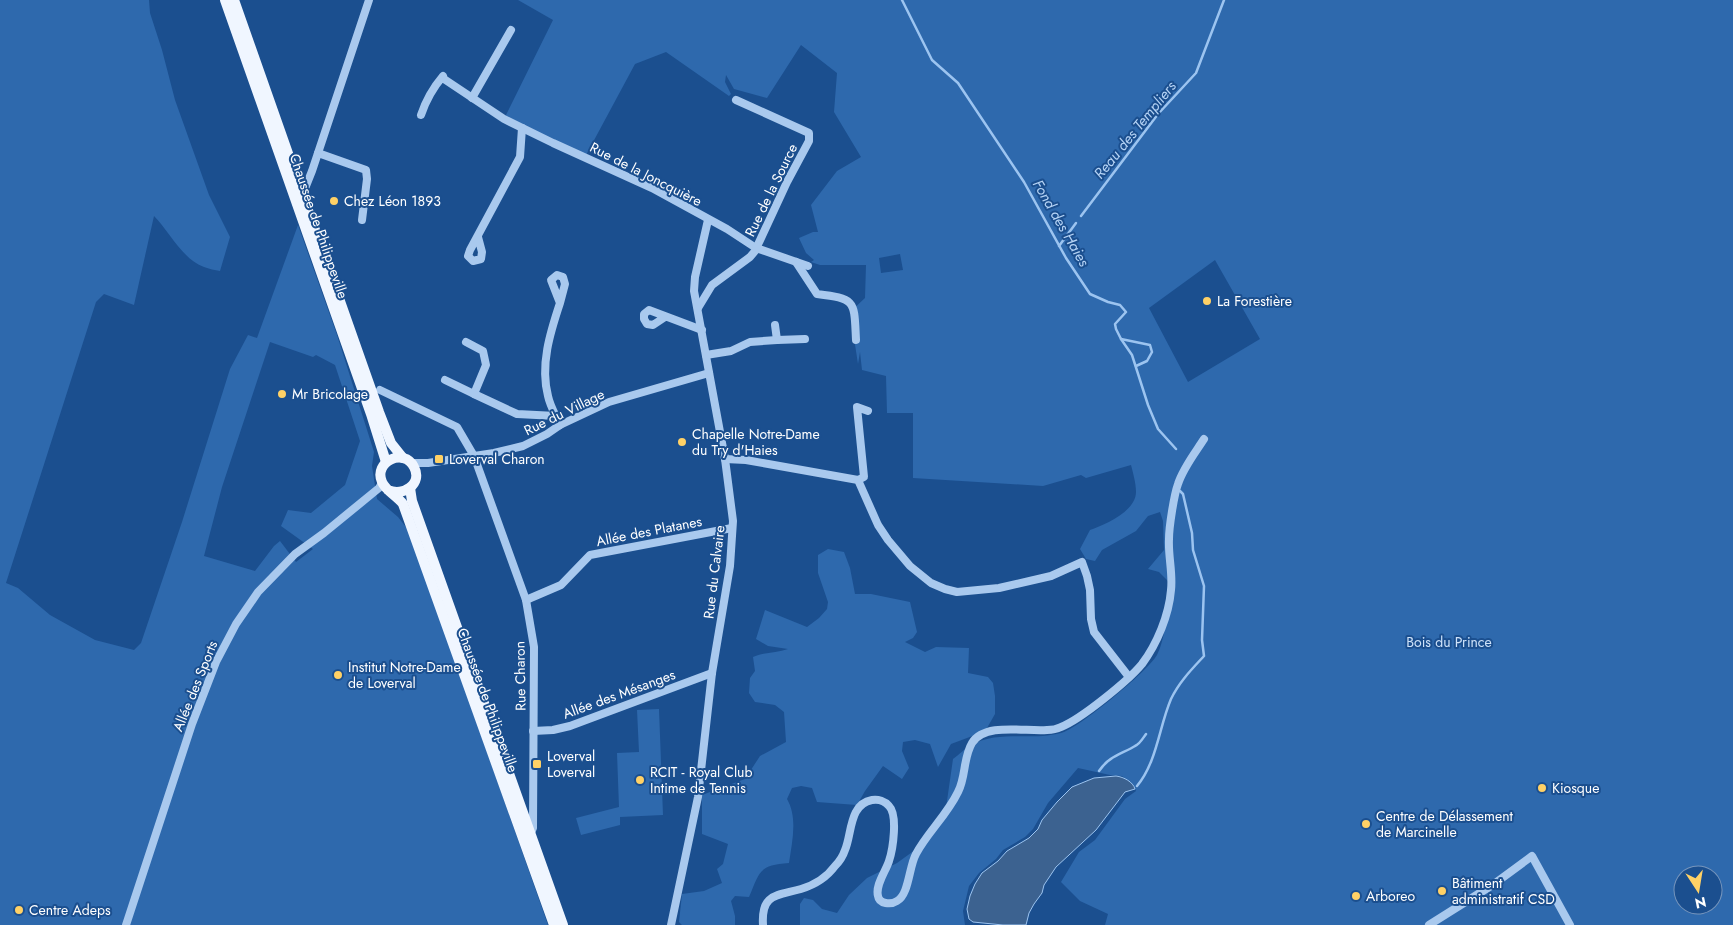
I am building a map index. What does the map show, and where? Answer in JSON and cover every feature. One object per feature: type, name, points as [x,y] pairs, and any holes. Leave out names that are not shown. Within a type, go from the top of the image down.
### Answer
[{"type":"main road","name":"Chaussée de Philippeville","points":[[225,0],[386,462]]},
{"type":"main road","name":"Chaussée de Philippeville","points":[[234,0],[391,443],[407,460]]},
{"type":"main road","points":[[394,458],[407,460],[416,474],[415,482],[410,488],[402,492],[392,492],[385,486],[380,471],[386,462],[394,458]]},
{"type":"main road","name":"Chaussée de Philippeville","points":[[385,486],[403,504],[554,925]]},
{"type":"main road","name":"Chaussée de Philippeville","points":[[410,488],[412,501],[563,925]]},
{"type":"street","points":[[302,192],[318,154],[369,0]]},
{"type":"street","points":[[472,98],[511,30]]},
{"type":"street","name":"Rue de la Joncquière","points":[[421,116],[425,102],[443,76],[444,79],[504,119],[630,176],[756,248]]},
{"type":"street","name":"Rue de la Source","points":[[736,100],[809,133],[809,141],[756,248]]},
{"type":"street","points":[[478,237],[520,157],[522,128]]},
{"type":"street","points":[[318,154],[366,170],[366,200],[362,220]]},
{"type":"street","name":"Rue du Calvaire","points":[[671,925],[698,797],[712,673],[730,566],[732,528],[731,500],[725,459],[694,291],[695,277],[708,220]]},
{"type":"street","points":[[698,308],[712,285],[750,258],[756,248],[808,266]]},
{"type":"street","points":[[796,262],[817,294],[836,296],[848,300],[855,317],[856,340]]},
{"type":"street","points":[[560,303],[551,331],[545,369],[548,397],[560,425]]},
{"type":"street","points":[[665,317],[702,330]]},
{"type":"street","points":[[775,325],[777,340]]},
{"type":"street","points":[[706,354],[731,351],[750,342],[805,339]]},
{"type":"street","points":[[466,342],[483,351],[486,365],[474,394]]},
{"type":"street","name":"Rue du Village","points":[[407,460],[428,463],[494,453],[523,446],[560,425],[609,402],[709,373]]},
{"type":"street","points":[[445,380],[517,414],[556,416]]},
{"type":"street","name":"Rue Charon","points":[[380,390],[457,427],[474,456],[526,600],[534,648],[533,828],[526,845]]},
{"type":"street","points":[[725,459],[746,460],[858,480],[864,477],[857,407],[868,411]]},
{"type":"street","points":[[763,925],[763,911],[767,902],[783,892],[811,885],[834,868],[845,850],[855,812],[868,801],[876,800],[883,802],[892,811],[894,819],[890,858],[878,887],[878,896],[880,901],[885,903],[897,901],[901,898],[904,891],[915,855],[958,793],[969,750],[974,740],[991,731],[1060,728],[1082,714],[1129,677],[1141,664],[1151,650],[1167,612],[1172,585],[1168,540],[1178,483],[1204,439]]},
{"type":"street","points":[[416,474],[428,463]]},
{"type":"street","points":[[858,480],[878,525],[888,540],[910,566],[931,583],[945,590],[957,592],[1000,588],[1051,576],[1082,562],[1088,576],[1091,619],[1094,632],[1129,677]]},
{"type":"street","name":"Allée des Sports","points":[[126,925],[192,724],[216,662],[236,624],[258,592],[294,554],[324,533],[379,488],[385,486]]},
{"type":"street","name":"Allée des Platanes","points":[[526,600],[561,585],[590,554],[732,528]]},
{"type":"street","name":"Allée des Mésanges","points":[[533,731],[553,730],[570,726],[712,673]]},
{"type":"street","points":[[1429,925],[1494,884],[1532,856],[1570,925]]},
{"type":"green space","points":[[0,0],[149,0],[150,13],[175,100],[209,195],[230,237],[220,271],[208,268],[189,258],[154,216],[134,305],[104,294],[96,302],[6,583],[18,588],[50,615],[95,640],[134,650],[141,643],[182,522],[230,369],[248,335],[257,338],[298,225],[337,335],[374,452],[372,466],[377,499],[398,517],[409,531],[548,925],[0,925]],"holes":[[[270,342],[313,357],[316,355],[335,365],[360,441],[345,485],[311,513],[288,510],[281,526],[313,549],[296,562],[280,541],[255,571],[204,556],[222,487]]]},
{"type":"green space","name":"Bois du Prince","points":[[518,0],[1733,0],[1733,925],[1105,925],[1108,914],[1080,901],[1061,882],[1079,852],[1095,840],[1125,799],[1136,791],[1133,785],[1122,776],[1078,768],[1048,803],[1033,829],[1025,837],[1003,850],[996,859],[979,873],[969,886],[963,911],[965,925],[800,925],[800,904],[804,898],[813,900],[822,909],[837,913],[849,895],[867,878],[897,863],[926,842],[946,808],[953,759],[966,748],[993,738],[1050,735],[1070,729],[1112,698],[1151,663],[1157,655],[1163,640],[1171,584],[1159,572],[1148,569],[1164,550],[1163,521],[1160,512],[1148,516],[1136,531],[1102,550],[1095,561],[1086,559],[1080,549],[1090,530],[1104,525],[1119,516],[1135,499],[1135,482],[1131,465],[1086,478],[1081,475],[1043,486],[913,478],[913,413],[887,413],[886,376],[862,370],[860,352],[858,364],[850,312],[865,298],[866,265],[820,265],[811,262],[814,260],[806,253],[799,238],[813,232],[818,232],[811,205],[837,171],[861,157],[834,112],[837,73],[801,45],[767,98],[734,89],[726,75],[725,82],[731,94],[729,96],[666,52],[635,64],[585,157],[504,119],[553,20]],"holes":[[[900,254],[903,270],[881,273],[879,258]],[[1215,260],[1260,339],[1188,382],[1149,308]]]},
{"type":"green space","points":[[828,549],[844,552],[850,568],[855,594],[871,594],[910,602],[917,632],[913,638],[905,642],[925,652],[936,647],[969,648],[968,673],[988,677],[993,683],[995,714],[987,728],[975,735],[951,744],[938,767],[930,744],[915,740],[903,742],[902,751],[909,768],[902,779],[883,766],[857,805],[817,802],[812,788],[801,786],[792,788],[787,799],[793,822],[793,839],[789,863],[772,866],[762,871],[749,897],[735,896],[731,901],[735,925],[682,925],[679,922],[682,894],[704,891],[722,883],[717,869],[723,864],[728,844],[702,834],[702,795],[745,779],[760,756],[786,742],[784,712],[775,705],[755,702],[749,693],[750,678],[755,671],[753,657],[788,649],[768,646],[756,639],[765,610],[807,627],[819,618],[827,609],[828,602],[818,573],[818,555]]},
{"type":"green space","name":"RCIT - Royal Club Intime de Tennis","points":[[659,709],[663,815],[620,817],[620,825],[581,835],[576,818],[619,807],[617,753],[639,752],[637,710]]},
{"type":"shaded area","points":[[1116,776],[1128,780],[1135,789],[1125,792],[1096,830],[1056,867],[1029,913],[1026,925],[973,922],[969,919],[967,909],[970,896],[982,873],[998,861],[1007,851],[1029,838],[1038,829],[1042,820],[1057,802],[1072,787],[1094,778]]},
{"type":"waterway","name":"Fond des Haies","points":[[902,0],[932,60],[958,83],[1024,182],[1066,258],[1090,294],[1120,305],[1126,312],[1115,324],[1116,329],[1132,355],[1158,429],[1176,449]]},
{"type":"waterway","name":"Reau des Templiers","points":[[1081,216],[1158,114],[1196,73],[1224,0]]},
{"type":"waterway","name":"Reau des Templiers","points":[[1059,246],[1076,223]]},
{"type":"waterway","points":[[1121,339],[1150,345],[1152,352],[1147,361],[1136,366]]},
{"type":"waterway","name":"Fond des Haies","points":[[1137,786],[1149,766],[1174,693],[1204,656],[1202,640],[1204,586],[1193,550],[1192,533],[1183,494],[1180,491]]},
{"type":"waterway","points":[[1099,771],[1111,759],[1138,744],[1146,734]]},
{"type":"place","name":"Chez Léon 1893","points":[[334,201]]},
{"type":"place","name":"La Forestière","points":[[1207,301]]},
{"type":"place","name":"Mr Bricolage","points":[[282,394]]},
{"type":"place","name":"Chapelle Notre-Dame du Try d'Haies","points":[[682,442]]},
{"type":"place","name":"Loverval Charon","points":[[439,459]]},
{"type":"place","name":"Institut Notre-Dame de Loverval","points":[[338,675]]},
{"type":"place","name":"Loverval Loverval","points":[[537,764]]},
{"type":"place","name":"RCIT - Royal Club Intime de Tennis","points":[[640,780]]},
{"type":"place","name":"Kiosque","points":[[1542,788]]},
{"type":"place","name":"Centre de Délassement de Marcinelle","points":[[1366,824]]},
{"type":"place","name":"Bâtiment administratif CSD","points":[[1442,891]]},
{"type":"place","name":"Arboreo","points":[[1356,896]]},
{"type":"place","name":"Centre Adeps","points":[[19,910]]}]
